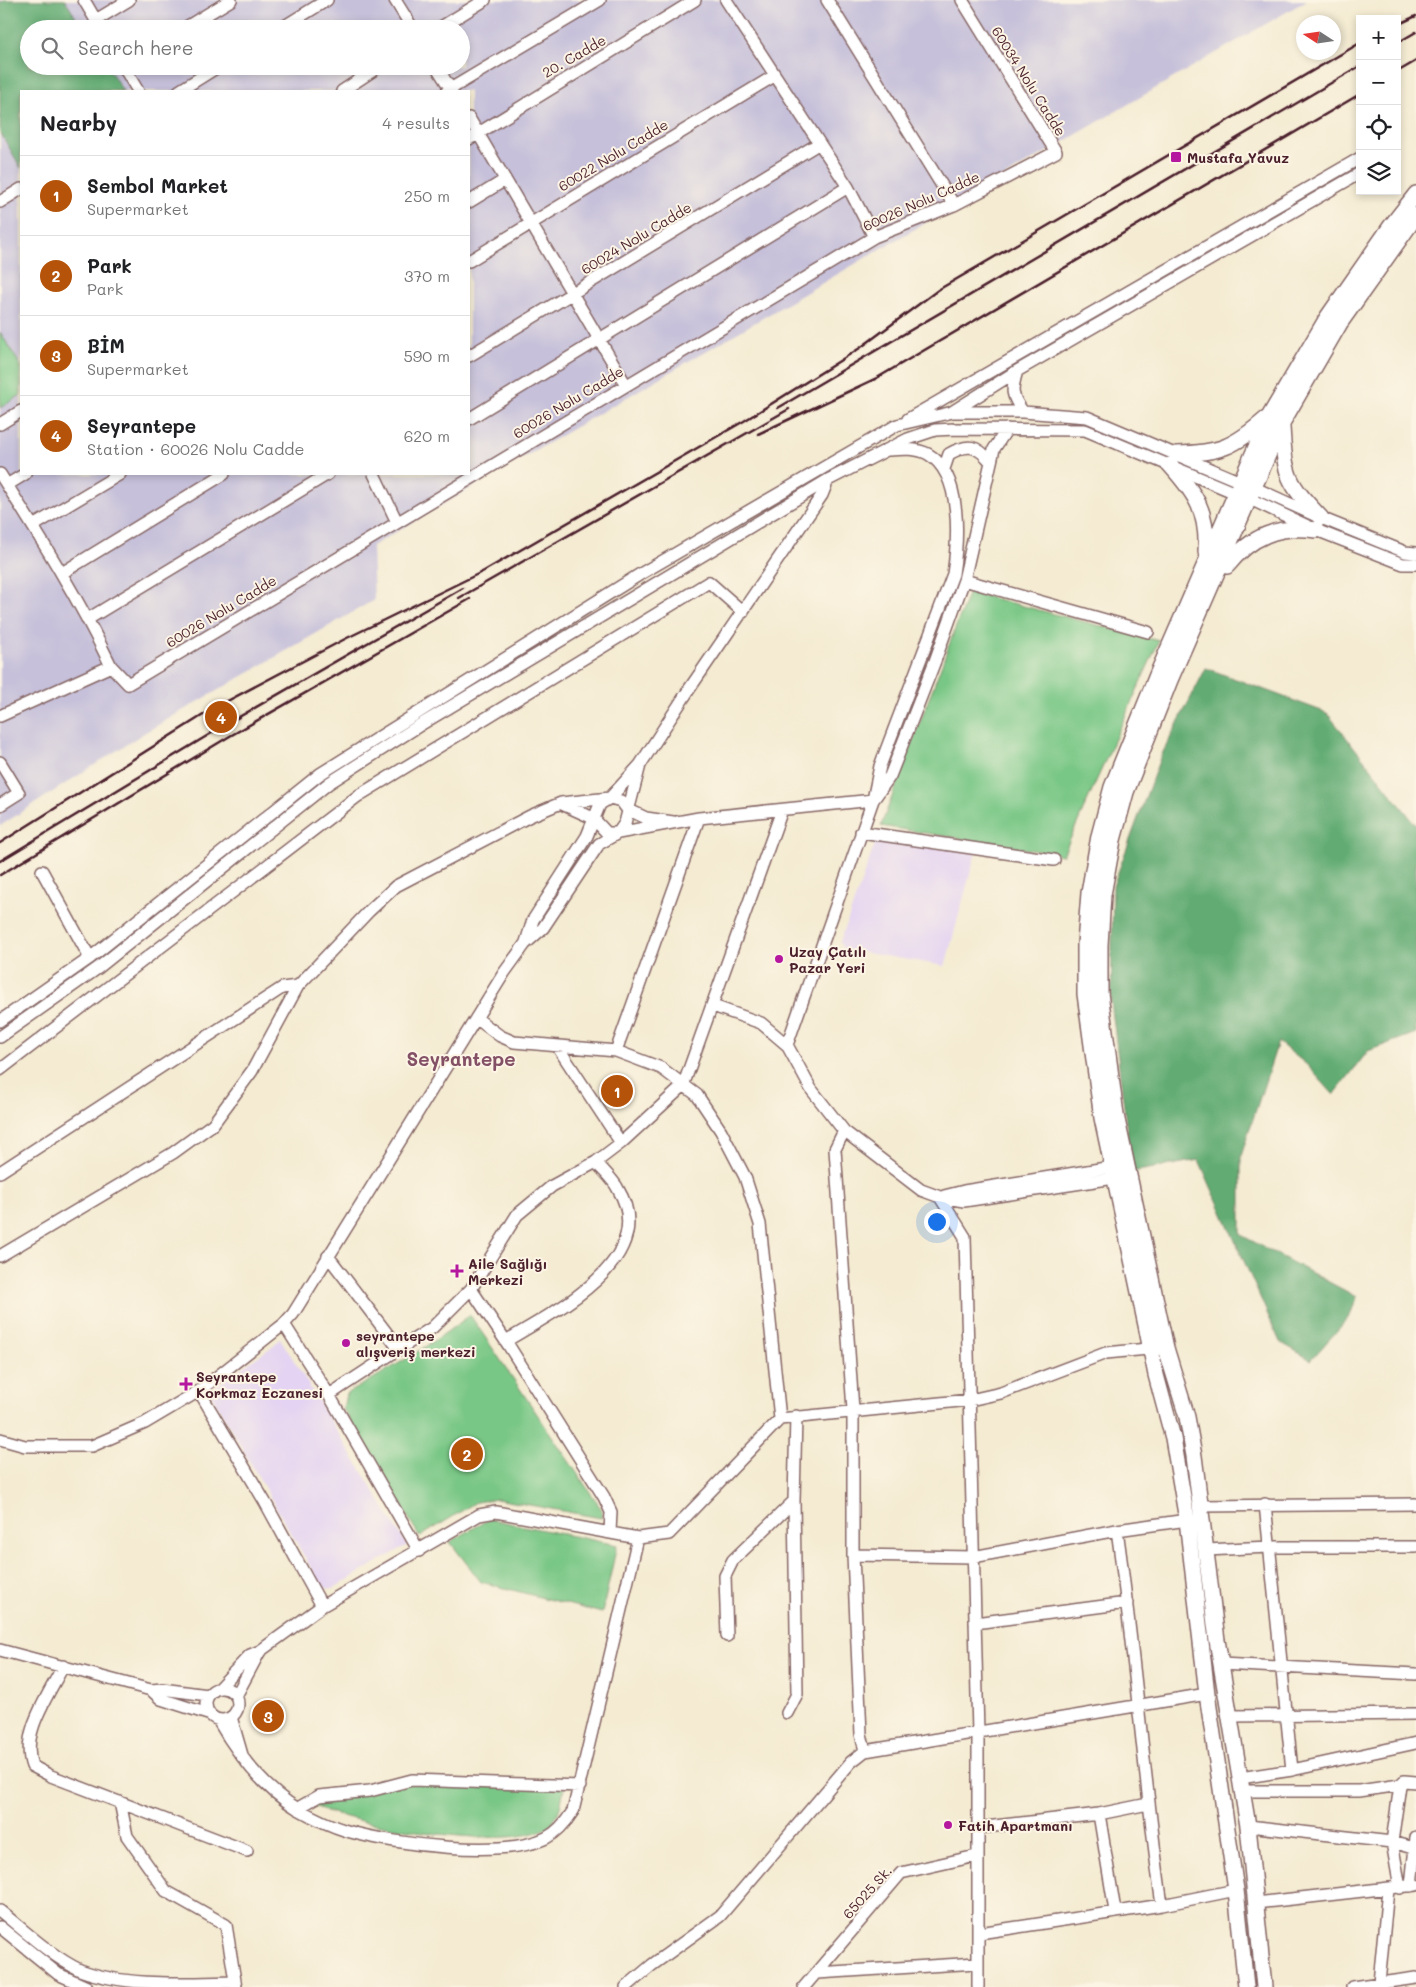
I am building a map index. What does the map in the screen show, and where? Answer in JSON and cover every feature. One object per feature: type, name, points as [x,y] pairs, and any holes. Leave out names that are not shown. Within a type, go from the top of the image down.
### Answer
[{"type":"main road","points":[[1264,1987],[1248,1826],[1221,1664],[1201,1506],[1187,1417],[1166,1348],[1121,1171],[1102,1118],[1086,994],[1085,944],[1089,893],[1098,836],[1112,787],[1157,674],[1238,487],[1275,420],[1340,323],[1416,194]]},
{"type":"main road","points":[[1396,230],[1416,216]]},
{"type":"main road","points":[[1206,561],[1207,531],[1202,508],[1174,459],[1220,450],[1242,440],[1275,420]]},
{"type":"main road","points":[[1246,1987],[1236,1890],[1207,1694],[1187,1520],[1173,1438],[1149,1347],[1121,1171],[1116,1115],[1100,993],[1100,945],[1103,895],[1113,840],[1126,792],[1170,680],[1253,493],[1275,420]]},
{"type":"main road","points":[[1212,585],[1239,551],[1263,536],[1296,527],[1318,524],[1294,490],[1286,471],[1275,420]]},
{"type":"street","points":[[84,0],[95,20]]},
{"type":"street","points":[[104,20],[129,0]]},
{"type":"street","points":[[198,20],[231,0]]},
{"type":"street","points":[[302,0],[309,11]]},
{"type":"street","points":[[294,20],[327,0]]},
{"type":"street","points":[[395,0],[407,20]]},
{"type":"street","points":[[453,20],[485,0]]},
{"type":"street","points":[[441,75],[450,90],[600,0]]},
{"type":"street","name":"20. Cadde","points":[[474,136],[695,0]]},
{"type":"street","points":[[726,0],[818,144],[848,187],[874,237]]},
{"type":"street","points":[[827,0],[954,205]]},
{"type":"street","name":"60034 Nolu Cadde","points":[[962,0],[1056,152]]},
{"type":"street","points":[[128,75],[137,90]]},
{"type":"street","points":[[180,90],[204,75]]},
{"type":"street","points":[[344,90],[366,75]]},
{"type":"street","name":"60022 Nolu Cadde","points":[[470,260],[774,76]]},
{"type":"street","points":[[470,122],[474,136],[505,180],[626,385]]},
{"type":"street","name":"60024 Nolu Cadde","points":[[470,355],[818,144]]},
{"type":"street","name":"60026 Nolu Cadde","points":[[110,666],[128,684],[874,237],[954,205],[1056,152]]},
{"type":"street","points":[[0,1021],[90,958],[320,774],[642,573],[1356,160]]},
{"type":"street","points":[[908,439],[1017,371],[1356,175]]},
{"type":"street","points":[[470,201],[505,180]]},
{"type":"street","points":[[470,418],[848,187]]},
{"type":"street","points":[[0,202],[20,190]]},
{"type":"street","points":[[1017,371],[1012,387],[1014,399],[1023,412]]},
{"type":"street","points":[[897,425],[952,412],[1023,412],[1087,417],[1403,564],[1416,564]]},
{"type":"street","points":[[0,424],[20,413]]},
{"type":"street","points":[[561,803],[593,818],[599,827],[608,833],[618,833],[700,818],[873,800],[890,776],[936,661],[964,580],[994,449],[1007,429]]},
{"type":"street","points":[[0,1037],[98,968],[329,783],[437,715],[828,480],[884,450],[935,430],[1085,430],[1174,459]]},
{"type":"street","points":[[944,469],[949,454],[960,448],[974,447],[982,451],[991,462]]},
{"type":"street","points":[[787,1046],[873,800],[880,766],[953,574],[958,541],[953,495],[944,469],[928,454],[909,449],[884,450]]},
{"type":"street","points":[[0,474],[62,573],[88,619],[110,666],[0,716]]},
{"type":"street","points":[[7,485],[23,475]]},
{"type":"street","points":[[33,526],[118,475]]},
{"type":"street","points":[[62,573],[222,475]]},
{"type":"street","points":[[88,619],[326,475]]},
{"type":"street","points":[[375,475],[397,522]]},
{"type":"street","points":[[525,944],[533,920],[587,836],[600,804],[610,798],[640,765],[690,688],[822,495],[828,480]]},
{"type":"street","points":[[1318,524],[1405,552],[1416,553]]},
{"type":"street","points":[[964,580],[1148,632]]},
{"type":"street","points":[[0,1070],[358,796],[433,749],[710,582],[743,612]]},
{"type":"street","points":[[0,762],[19,793],[0,805]]},
{"type":"street","points":[[0,1438],[25,1446],[92,1446],[145,1423],[200,1391],[284,1324],[476,1018],[525,944],[543,928],[599,844],[618,833],[625,823],[627,809],[640,765]]},
{"type":"street","points":[[0,1256],[173,1153],[213,1124],[252,1071],[298,986],[369,911],[396,886],[530,816],[561,803],[610,798],[621,801],[627,809],[646,818],[673,822]]},
{"type":"street","points":[[329,1395],[432,1328],[471,1289],[518,1215],[552,1186],[596,1162],[621,1143],[683,1086],[782,810]]},
{"type":"street","points":[[616,1051],[700,818]]},
{"type":"street","points":[[861,832],[1054,860]]},
{"type":"street","points":[[42,871],[90,958]]},
{"type":"street","points":[[0,1172],[282,988],[298,986]]},
{"type":"street","points":[[713,1006],[761,1023],[787,1046],[811,1089],[844,1131],[920,1190],[940,1197],[964,1190],[1121,1171]]},
{"type":"street","points":[[476,1018],[500,1036],[514,1042],[616,1051],[661,1068],[683,1086],[698,1095],[721,1131],[745,1177],[760,1224],[780,1419]]},
{"type":"street","points":[[557,1046],[621,1143]]},
{"type":"street","points":[[844,1131],[835,1149],[853,1410],[853,1554],[861,1734],[865,1751]]},
{"type":"street","points":[[506,1342],[588,1289],[609,1268],[623,1247],[627,1225],[626,1209],[618,1189],[596,1162]]},
{"type":"street","points":[[940,1197],[965,1237],[978,1733],[976,1856],[979,1934],[978,1987]]},
{"type":"street","points":[[328,1256],[399,1349]]},
{"type":"street","points":[[471,1289],[604,1497],[611,1512],[610,1532]]},
{"type":"street","points":[[284,1324],[329,1395],[419,1551]]},
{"type":"street","points":[[638,1538],[580,1786],[572,1811],[556,1832],[534,1842],[499,1848],[457,1848],[367,1836],[323,1822],[298,1808],[270,1788],[255,1774],[242,1755],[233,1746],[205,1704],[208,1695],[219,1688],[250,1655],[260,1651],[322,1606],[479,1515],[496,1512],[638,1538],[669,1534],[780,1419],[853,1410],[970,1400],[1001,1392],[1106,1352],[1149,1347],[1166,1348]]},
{"type":"street","points":[[200,1391],[322,1606]]},
{"type":"street","points":[[787,1713],[797,1694],[794,1501],[796,1416]]},
{"type":"street","points":[[727,1636],[725,1576],[727,1570],[734,1560],[794,1501]]},
{"type":"street","points":[[1265,1504],[1292,1770]]},
{"type":"street","points":[[1201,1506],[1416,1504]]},
{"type":"street","points":[[853,1554],[973,1557],[1117,1530],[1187,1520]]},
{"type":"street","points":[[1117,1530],[1128,1603],[1148,1804],[1162,1905]]},
{"type":"street","points":[[1206,1550],[1269,1547],[1416,1548]]},
{"type":"street","points":[[975,1623],[1128,1603]]},
{"type":"street","points":[[0,1650],[151,1690],[162,1689],[208,1695]]},
{"type":"street","points":[[236,1696],[260,1651]]},
{"type":"street","points":[[1221,1664],[1416,1674]]},
{"type":"street","points":[[63,1666],[32,1731],[28,1754],[32,1766],[51,1776],[247,1851]]},
{"type":"street","points":[[219,1688],[229,1689],[236,1696],[238,1708],[232,1717],[242,1755]]},
{"type":"street","points":[[151,1690],[161,1699],[213,1717],[232,1717]]},
{"type":"street","points":[[626,1987],[652,1965],[720,1916],[851,1762],[865,1751],[1207,1694]]},
{"type":"street","points":[[1230,1716],[1416,1714]]},
{"type":"street","points":[[1241,1784],[1292,1770],[1416,1743]]},
{"type":"street","points":[[298,1808],[320,1796],[370,1792],[412,1780],[580,1786]]},
{"type":"street","points":[[1241,1784],[1358,1791],[1400,1785],[1404,1781],[1416,1782]]},
{"type":"street","points":[[1400,1785],[1392,1842],[1409,1886]]},
{"type":"street","points":[[0,1911],[64,1961],[81,1971],[106,1979],[135,1984],[234,1985],[226,1925],[166,1891],[127,1836],[120,1802]]},
{"type":"street","points":[[977,1828],[1099,1814],[1148,1804]]},
{"type":"street","points":[[1099,1814],[1115,1911]]},
{"type":"street","points":[[1248,1826],[1415,1843],[1409,1886]]},
{"type":"street","name":"65025 Sk.","points":[[804,1987],[901,1873],[976,1856]]},
{"type":"street","points":[[1256,1903],[1388,1890],[1409,1886]]},
{"type":"street","points":[[979,1934],[1162,1905],[1236,1890]]},
{"type":"street","points":[[1379,1983],[1388,1890]]},
{"type":"street","points":[[0,1927],[58,1974],[87,1987]]},
{"type":"street","points":[[817,1972],[977,1964]]},
{"type":"street","points":[[1352,1987],[1416,1978]]},
{"type":"shaded area","points":[[0,0],[1307,0],[372,546],[374,600],[144,733],[0,826]]},
{"type":"shaded area","points":[[876,841],[976,852],[945,966],[843,949],[840,942]]},
{"type":"shaded area","points":[[280,1338],[407,1545],[332,1589],[322,1587],[209,1391],[273,1346]]},
{"type":"green space","points":[[5,0],[65,0],[77,20],[20,20],[20,75],[113,75],[122,90],[20,90],[20,166],[0,132],[0,3]]},
{"type":"green space","points":[[0,332],[20,364],[20,396],[0,408]]},
{"type":"green space","points":[[969,592],[1159,641],[1063,855],[881,826]]},
{"type":"green space","points":[[1206,668],[1327,713],[1416,825],[1416,1033],[1368,1051],[1334,1095],[1306,1064],[1278,1042],[1241,1156],[1241,1235],[1357,1297],[1350,1316],[1311,1360],[1280,1342],[1199,1160],[1132,1172],[1111,1001],[1113,886],[1160,758]]},
{"type":"green space","points":[[470,1315],[602,1510],[601,1518],[497,1499],[476,1502],[420,1537],[343,1409],[346,1394],[410,1357]]},
{"type":"green space","points":[[489,1519],[617,1545],[602,1613],[481,1582],[450,1542]]},
{"type":"green space","points":[[410,1780],[564,1788],[558,1813],[549,1826],[530,1834],[503,1837],[468,1837],[393,1827],[358,1820],[309,1804]]},
{"type":"railway","points":[[1401,23],[1416,16]]},
{"type":"railway","points":[[1401,41],[1416,32]]},
{"type":"railway","points":[[0,843],[216,707],[345,639],[484,571],[744,421],[860,348],[938,290],[1356,45]]},
{"type":"railway","points":[[1401,70],[1416,61]]},
{"type":"railway","points":[[778,408],[1356,68]]},
{"type":"railway","points":[[758,434],[877,378],[1356,96]]},
{"type":"railway","points":[[459,598],[789,409]]},
{"type":"railway","points":[[0,861],[225,725],[463,588]]},
{"type":"railway","points":[[0,875],[230,736],[470,599]]},
{"type":"place","name":"Mustafa Yavuz","points":[[1176,157]]},
{"type":"place","name":"Seyrantepe","points":[[221,717]]},
{"type":"place","name":"Uzay Çatılı Pazar Yeri","points":[[779,959]]},
{"type":"place","name":"Sembol Market","points":[[617,1091]]},
{"type":"place","name":"Aile Sağlığı Merkezi","points":[[457,1271]]},
{"type":"place","name":"seyrantepe alışveriş merkezi","points":[[346,1343]]},
{"type":"place","name":"Seyrantepe Korkmaz Eczanesi","points":[[186,1384]]},
{"type":"place","name":"Park","points":[[467,1454]]},
{"type":"place","name":"BİM","points":[[268,1716]]},
{"type":"place","name":"Fatih Apartmanı","points":[[948,1825]]},
{"type":"district","name":"Seyrantepe","points":[[461,1058]]}]
